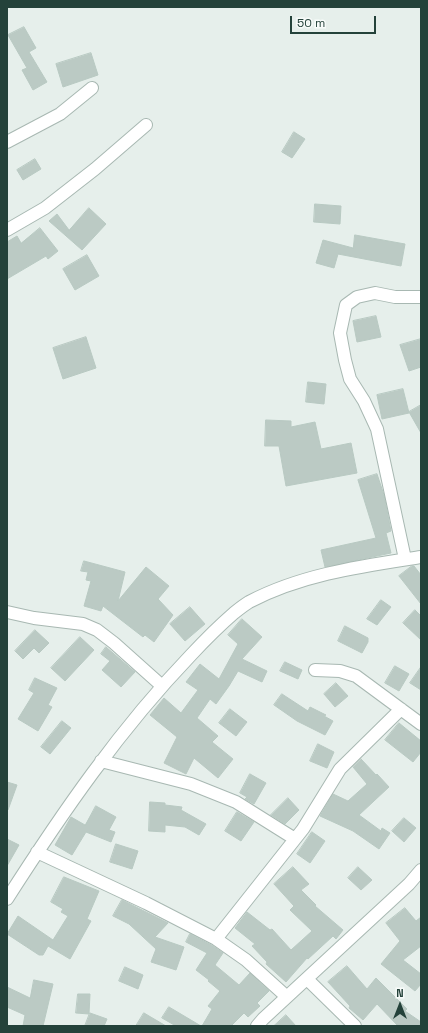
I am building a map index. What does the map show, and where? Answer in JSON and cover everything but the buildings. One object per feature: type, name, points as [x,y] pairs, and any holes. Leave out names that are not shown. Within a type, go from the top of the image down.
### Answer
[{"type":"street","points":[[7,142],[60,114],[92,88]]},
{"type":"street","points":[[7,230],[45,208],[95,169],[146,125]]},
{"type":"street","points":[[405,559],[377,429],[364,401],[350,379],[340,333],[346,305],[357,297],[375,293],[395,297],[421,297]]},
{"type":"street","points":[[7,899],[51,830],[114,742],[161,685],[217,627],[247,603],[278,588],[372,564],[421,557]]},
{"type":"street","points":[[7,612],[34,618],[82,624],[97,630],[114,643],[161,685]]},
{"type":"street","points":[[314,670],[340,670],[356,676],[421,724]]},
{"type":"street","points":[[216,939],[295,839],[313,814],[340,770],[401,709]]},
{"type":"street","points":[[101,761],[191,784],[236,802],[295,839]]},
{"type":"street","points":[[37,852],[146,903],[216,939],[246,960],[287,997]]},
{"type":"street","points":[[257,1026],[409,884],[421,870]]},
{"type":"street","points":[[307,979],[355,1026]]}]
